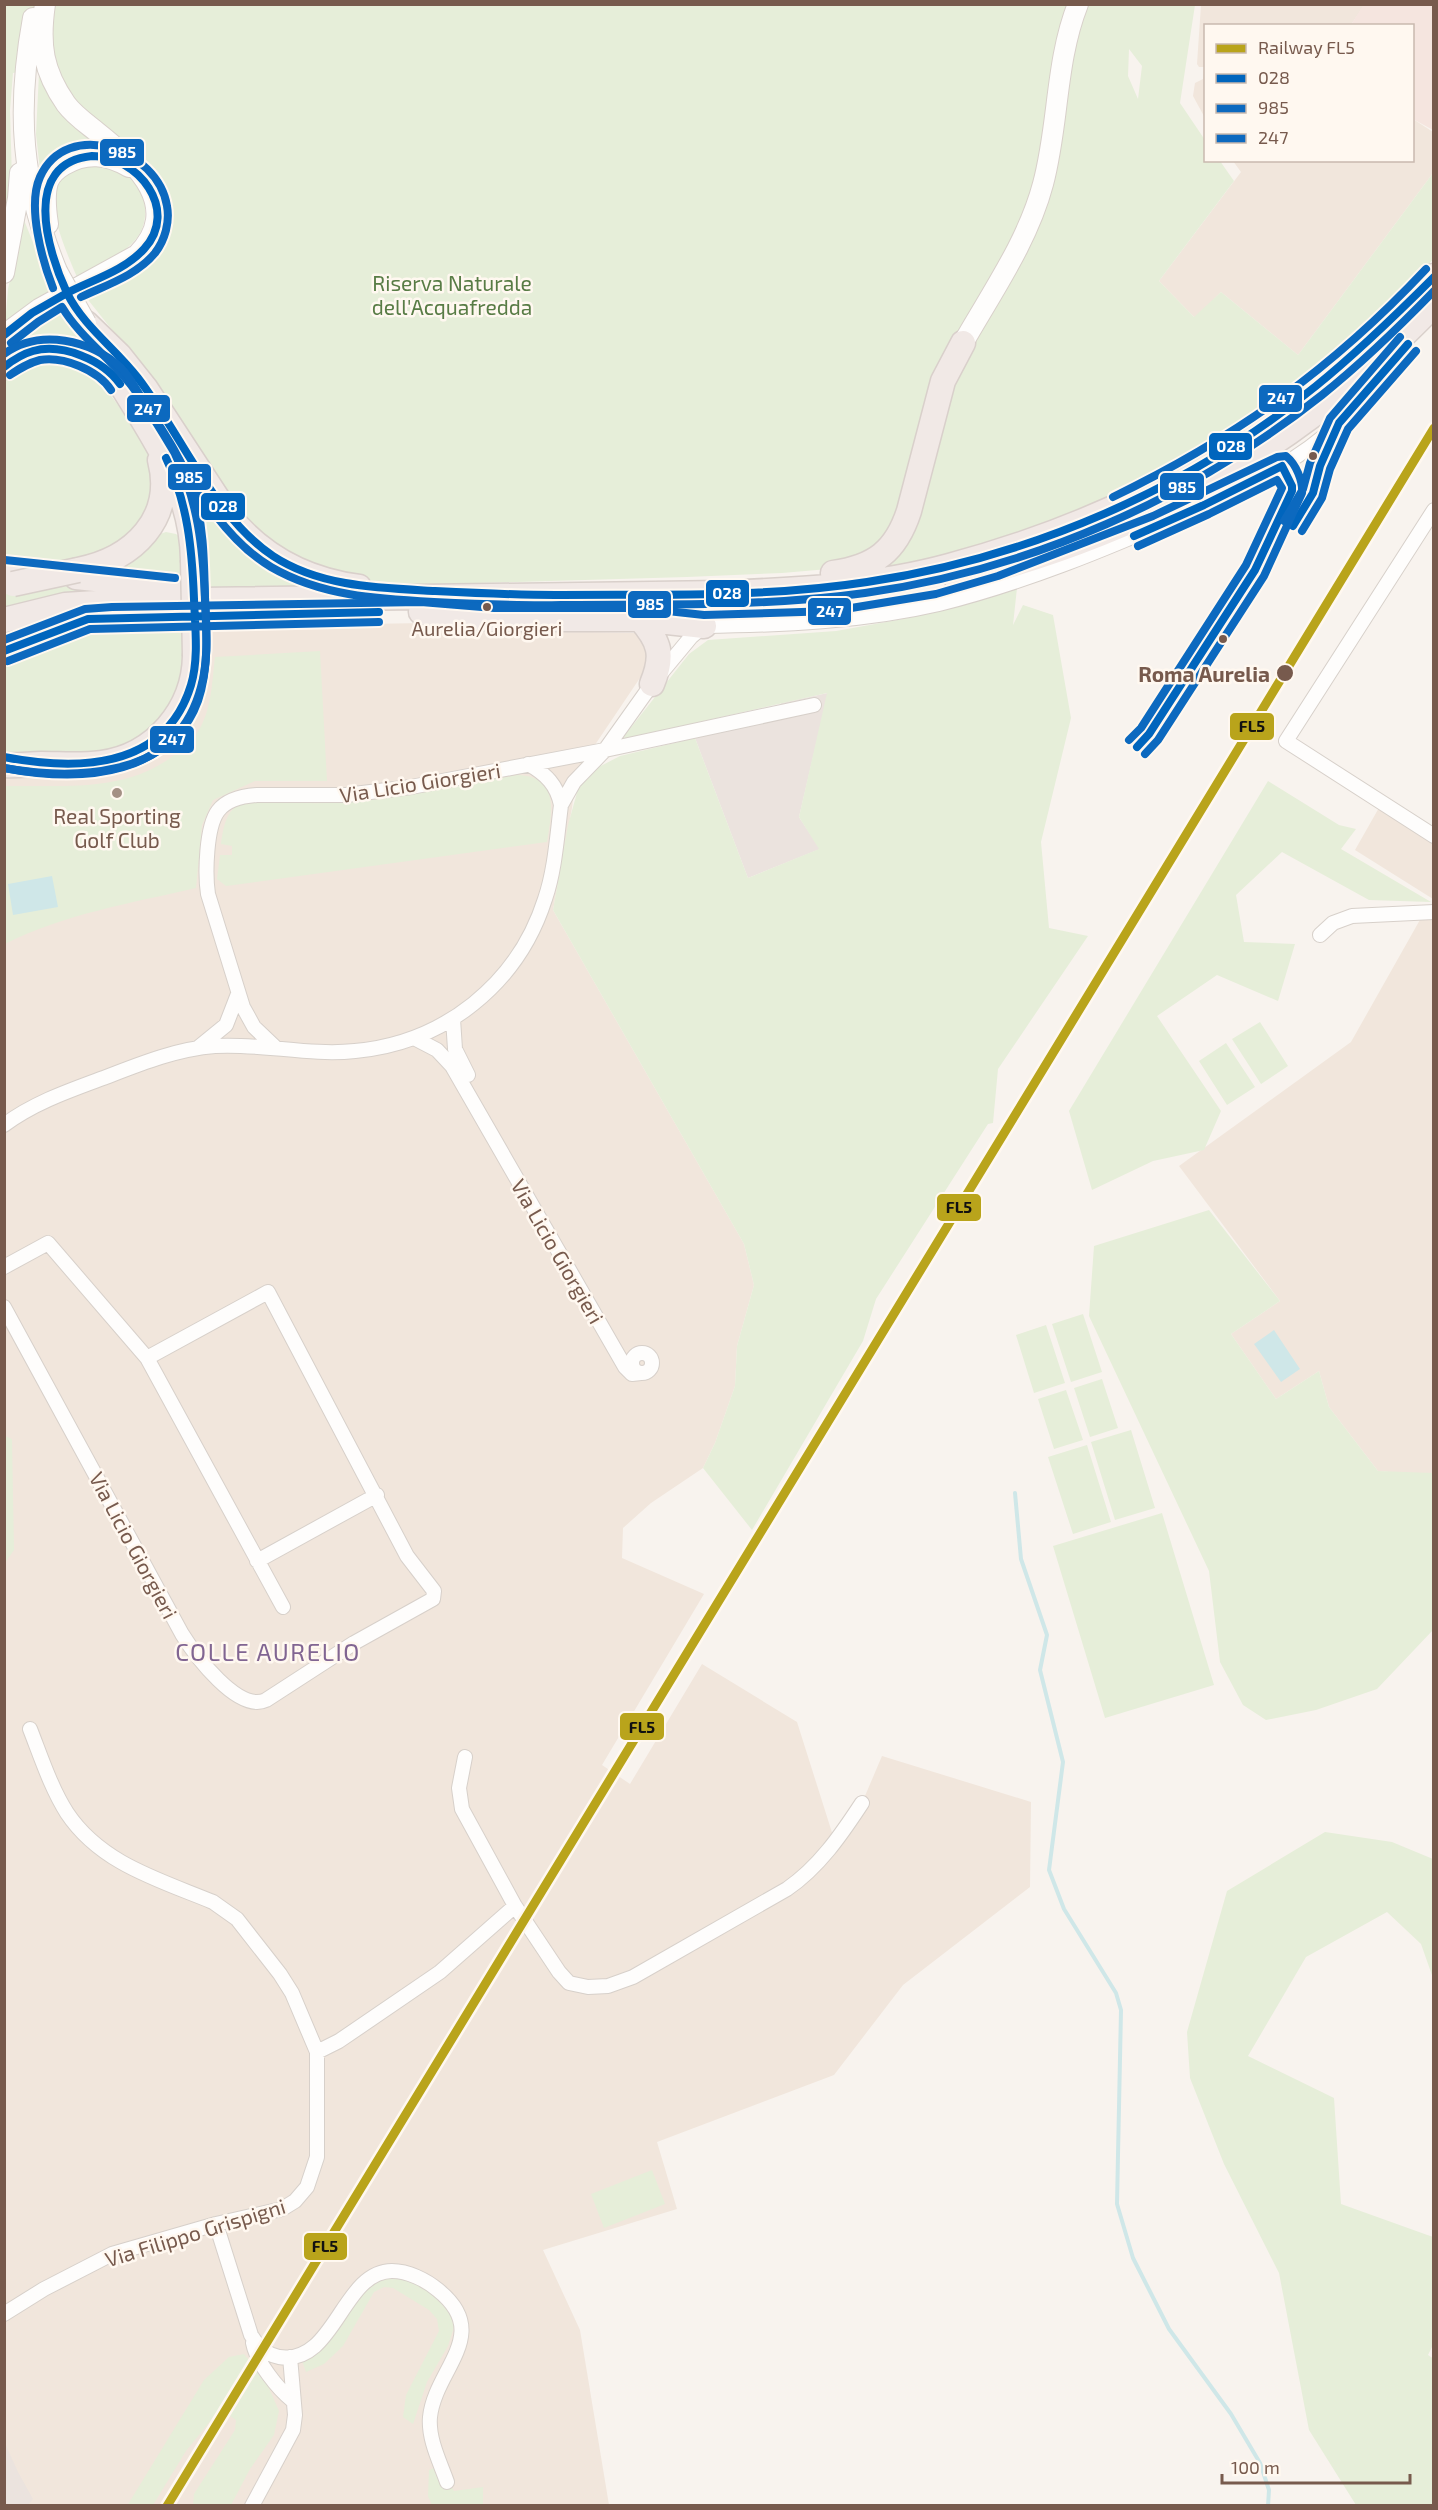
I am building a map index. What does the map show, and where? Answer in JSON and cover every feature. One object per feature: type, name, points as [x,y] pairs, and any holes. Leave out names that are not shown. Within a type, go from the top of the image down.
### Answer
[{"type":"highway","points":[[4,620],[42,610],[86,603],[790,590],[891,578],[948,567],[1000,552],[1074,525],[1180,475],[1275,418],[1356,353],[1434,276]]},
{"type":"highway","points":[[4,637],[40,626],[88,619],[422,612],[748,609],[817,605],[898,593],[1005,568],[1076,544],[1125,524],[1248,460],[1300,424],[1355,381],[1434,305]]},
{"type":"highway","points":[[1339,423],[1408,344],[1434,310]]},
{"type":"highway","points":[[4,765],[107,762],[134,753],[149,744],[170,725],[185,702],[191,687],[195,656],[193,552],[182,493],[150,429],[116,378],[86,323]]},
{"type":"highway","points":[[86,323],[119,355],[146,389],[229,516],[245,535],[266,552],[297,570],[343,584],[376,589],[490,595]]},
{"type":"highway","points":[[643,593],[705,582],[834,573],[863,567],[883,555],[896,540],[905,523],[942,381],[963,343]]},
{"type":"highway","points":[[4,367],[34,351],[60,349],[96,363],[116,378]]},
{"type":"highway","points":[[77,574],[118,555],[132,546],[151,527],[160,508],[164,488],[161,463],[150,429]]},
{"type":"highway","points":[[151,527],[171,527],[181,530],[186,534],[193,552]]},
{"type":"highway","points":[[9,578],[77,574],[264,598]]},
{"type":"highway","points":[[422,612],[493,619],[640,619],[704,626]]},
{"type":"highway","points":[[4,651],[88,619]]},
{"type":"highway","points":[[640,619],[654,636],[659,648],[659,661],[652,684]]},
{"type":"highway","points":[[4,757],[39,764]]},
{"type":"street","points":[[4,273],[18,198],[27,54],[36,4]]},
{"type":"street","points":[[4,335],[34,312],[129,261],[146,246],[157,220],[157,206],[148,183],[138,169],[70,109],[53,83],[43,51],[45,4]]},
{"type":"street","points":[[963,343],[1017,247],[1038,202],[1051,144],[1064,47],[1078,4]]},
{"type":"street","points":[[23,113],[33,202],[57,271],[86,323]]},
{"type":"street","points":[[57,271],[46,204],[48,182],[54,173],[79,158],[100,156],[129,167],[148,183]]},
{"type":"street","points":[[4,1125],[25,1110],[164,1055],[197,1048],[243,1046],[355,1052],[414,1038],[453,1019],[477,1003],[496,985],[524,945],[537,921],[550,880],[561,806],[574,782],[605,750],[652,684],[704,626],[784,625],[884,615],[938,604],[1001,586],[1116,543],[1218,498],[1289,461],[1339,423]]},
{"type":"street","points":[[1434,510],[1286,741],[1434,836]]},
{"type":"street","name":"Via Licio Giorgieri","points":[[275,1047],[254,1028],[238,994],[211,909],[206,877],[213,824],[223,806],[237,798],[257,795],[331,796],[386,791],[605,750],[814,705]]},
{"type":"street","name":"Via Licio Giorgieri","points":[[528,764],[549,778],[557,790],[561,806]]},
{"type":"street","points":[[1388,805],[1434,826]]},
{"type":"street","points":[[1320,935],[1337,921],[1352,916],[1434,912]]},
{"type":"street","points":[[197,1048],[226,1025],[238,994]]},
{"type":"street","name":"Via Licio Giorgieri","points":[[453,1019],[455,1049],[468,1084],[599,1313],[628,1371],[633,1374],[641,1373],[633,1368],[634,1356],[628,1355],[599,1313]]},
{"type":"street","name":"Via Licio Giorgieri","points":[[414,1038],[442,1054],[468,1084]]},
{"type":"street","points":[[4,1267],[48,1243],[147,1358],[283,1607]]},
{"type":"street","points":[[147,1358],[268,1293],[377,1495],[257,1561]]},
{"type":"street","name":"Via Licio Giorgieri","points":[[4,1307],[182,1634],[203,1666],[242,1698],[253,1703],[266,1700],[354,1643],[430,1602],[435,1596],[433,1589],[407,1556],[377,1495]]},
{"type":"street","points":[[30,1729],[58,1796],[80,1828],[120,1863],[227,1910],[255,1940],[280,1974],[292,1993],[317,2052],[334,2044],[440,1972],[515,1906]]},
{"type":"street","points":[[465,1757],[459,1788],[462,1809],[515,1906],[559,1972],[568,1983],[588,1988],[615,1984],[651,1968],[796,1883],[825,1855],[862,1803]]},
{"type":"street","name":"Via Filippo Grispigni","points":[[4,2314],[44,2289],[112,2254],[216,2224],[282,2209],[295,2201],[307,2187],[317,2157],[317,2052]]},
{"type":"street","points":[[216,2224],[256,2353],[279,2387],[293,2401]]},
{"type":"street","points":[[251,2335],[259,2347],[266,2352],[290,2357],[303,2353],[322,2338],[356,2290],[371,2277],[385,2272],[402,2272],[435,2287],[453,2307],[461,2327],[461,2343],[435,2395],[430,2418],[434,2445],[447,2482]]},
{"type":"street","points":[[252,2505],[293,2430],[290,2357]]},
{"type":"shaded area","points":[[1364,4],[1433,5],[1433,130],[1414,120],[1414,24],[1352,24]]},
{"type":"shaded area","points":[[1201,5],[1364,5],[1352,24],[1204,24],[1204,67],[1199,67],[1197,64]]},
{"type":"shaded area","points":[[1204,67],[1204,116],[1193,96],[1195,83],[1203,79]]},
{"type":"shaded area","points":[[1414,120],[1433,132],[1433,173],[1298,355],[1221,292],[1195,318],[1159,281],[1241,172],[1234,162],[1414,162]]},
{"type":"shaded area","points":[[423,623],[495,630],[637,633],[647,640],[648,666],[568,785],[573,799],[572,808],[553,910],[744,1244],[754,1285],[737,1346],[735,1386],[715,1443],[703,1468],[651,1503],[623,1528],[622,1558],[704,1594],[602,1765],[630,1784],[702,1664],[797,1722],[835,1842],[862,1803],[882,1756],[1031,1802],[1030,1887],[903,1985],[834,2075],[657,2142],[677,2209],[543,2250],[580,2330],[609,2505],[5,2506],[5,770],[203,627]]},
{"type":"shaded area","points":[[828,693],[799,817],[820,849],[748,878],[695,738],[783,715],[781,703]]},
{"type":"shaded area","points":[[1380,806],[1433,843],[1433,899],[1355,850]]},
{"type":"shaded area","points":[[1421,918],[1433,918],[1433,1473],[1426,1475],[1378,1471],[1329,1407],[1319,1371],[1276,1399],[1231,1334],[1280,1301],[1179,1166],[1351,1042]]},
{"type":"shaded area","points":[[4,2441],[33,2499],[28,2505],[5,2505]]},
{"type":"green space","name":"Riserva Naturale dell'Acquafredda","points":[[5,5],[1195,5],[1180,103],[1204,139],[1204,162],[1221,162],[1234,181],[1159,281],[1194,317],[1221,292],[1298,355],[1433,173],[1433,259],[1414,284],[1326,365],[1232,435],[1090,508],[952,556],[881,569],[840,568],[687,577],[410,585],[368,583],[316,572],[250,529],[144,370],[89,301],[86,295],[130,274],[154,255],[162,244],[166,232],[167,207],[164,194],[150,170],[83,111],[39,68],[13,73],[10,110],[12,180],[5,260]],"holes":[[[1129,49],[1142,66],[1138,99],[1128,76]]]},
{"type":"green space","points":[[39,73],[103,145],[41,179],[36,134]]},
{"type":"green space","points":[[88,164],[115,169],[129,176],[140,189],[145,215],[141,232],[130,245],[108,261],[77,277],[56,220],[53,196],[57,182]]},
{"type":"green space","points":[[24,220],[52,290],[5,325],[8,289]]},
{"type":"green space","points":[[64,310],[87,350],[5,356],[24,335]]},
{"type":"green space","points":[[43,360],[71,365],[82,370],[92,376],[110,394],[145,448],[152,472],[150,493],[143,515],[131,533],[114,546],[94,556],[72,561],[26,564],[5,561],[5,381],[28,363]]},
{"type":"green space","points":[[164,428],[221,522],[322,589],[230,589],[204,586]]},
{"type":"green space","points":[[166,532],[176,534],[182,539],[181,579],[104,572],[154,536]]},
{"type":"green space","points":[[44,585],[119,590],[5,610],[4,594]]},
{"type":"green space","points":[[1017,588],[1013,625],[1023,605],[1053,615],[1071,718],[1041,842],[1049,928],[1088,936],[998,1069],[993,1123],[988,1124],[876,1299],[863,1341],[752,1530],[703,1468],[715,1443],[735,1386],[737,1346],[754,1285],[744,1244],[553,910],[568,825],[578,789],[593,770],[620,756],[695,738],[748,878],[819,849],[799,817],[827,693],[621,740],[689,654],[708,640],[836,631],[903,619]]},
{"type":"green space","points":[[184,627],[187,652],[178,697],[144,736],[106,753],[18,755],[5,752],[4,656],[42,642],[88,634]]},
{"type":"green space","name":"Real Sporting Golf Club","points":[[320,651],[327,781],[255,781],[213,800],[202,825],[196,888],[74,917],[5,944],[5,786],[100,784],[144,772],[165,761],[197,733],[206,715],[215,657]]},
{"type":"green space","points":[[517,775],[531,777],[541,782],[547,789],[551,808],[547,842],[226,886],[217,879],[220,855],[232,855],[232,846],[221,844],[226,822],[231,811],[240,804],[254,800],[303,803],[357,801],[410,795]]},
{"type":"green space","points":[[1268,781],[1339,825],[1356,829],[1341,849],[1431,902],[1369,900],[1282,852],[1236,895],[1244,942],[1295,944],[1278,1001],[1217,975],[1157,1016],[1221,1111],[1204,1150],[1153,1161],[1092,1190],[1069,1111]]},
{"type":"green space","points":[[1260,1022],[1288,1066],[1261,1084],[1232,1039]]},
{"type":"green space","points":[[1226,1043],[1255,1087],[1227,1105],[1199,1061]]},
{"type":"green space","points":[[1209,1210],[1280,1301],[1231,1334],[1276,1399],[1319,1371],[1329,1407],[1378,1471],[1433,1473],[1433,1630],[1377,1689],[1316,1710],[1266,1720],[1243,1705],[1220,1662],[1209,1571],[1089,1316],[1094,1246]]},
{"type":"green space","points":[[1083,1314],[1102,1372],[1071,1382],[1052,1324]]},
{"type":"green space","points":[[1046,1325],[1065,1383],[1034,1393],[1016,1335]]},
{"type":"green space","points":[[1102,1379],[1118,1428],[1090,1437],[1074,1388]]},
{"type":"green space","points":[[1066,1390],[1083,1440],[1054,1449],[1038,1399]]},
{"type":"green space","points":[[1131,1430],[1155,1508],[1115,1520],[1091,1442]]},
{"type":"green space","points":[[5,1436],[12,1439],[14,1550],[5,1563]]},
{"type":"green space","points":[[1087,1445],[1111,1522],[1073,1534],[1048,1457]]},
{"type":"green space","points":[[1162,1513],[1214,1685],[1105,1718],[1053,1546]]},
{"type":"green space","points":[[1325,1832],[1392,1842],[1433,1859],[1433,1978],[1421,1944],[1387,1912],[1306,1957],[1248,2056],[1334,2098],[1341,2204],[1433,2237],[1434,2343],[1428,2355],[1434,2359],[1433,2505],[1356,2505],[1309,2430],[1279,2273],[1224,2164],[1190,2078],[1187,2032],[1227,1891]]},
{"type":"green space","points":[[652,2170],[665,2204],[604,2228],[591,2194]]},
{"type":"green space","points":[[394,2276],[422,2287],[442,2300],[454,2315],[454,2327],[448,2346],[427,2382],[413,2424],[403,2417],[406,2395],[439,2331],[437,2319],[429,2310],[393,2288],[384,2287],[374,2292],[343,2346],[324,2364],[306,2372],[301,2358],[368,2283]]},
{"type":"green space","points":[[244,2354],[265,2379],[279,2411],[274,2435],[250,2469],[231,2505],[193,2505],[194,2494],[235,2430],[236,2420],[220,2409],[186,2451],[153,2505],[127,2506],[204,2380],[229,2357]]},
{"type":"green space","points":[[437,2467],[454,2491],[483,2487],[483,2505],[432,2505],[428,2496],[429,2470]]},
{"type":"water","points":[[52,876],[58,907],[13,915],[8,884]]},
{"type":"water","points":[[1274,1330],[1300,1369],[1281,1382],[1254,1344]]},
{"type":"waterway","points":[[1015,1493],[1021,1559],[1047,1635],[1040,1670],[1063,1762],[1049,1870],[1064,1909],[1116,1993],[1121,2010],[1117,2204],[1133,2258],[1169,2329],[1231,2414],[1260,2463],[1269,2490],[1268,2506]]},
{"type":"rail line","name":"FL5","points":[[167,2506],[1434,428]]},
{"type":"transit line","name":"985","points":[[53,288],[44,263],[36,217],[36,189],[40,177],[53,159],[70,148],[90,145],[110,148],[130,156],[147,169],[160,186],[168,212],[166,231],[155,253],[139,268],[81,297]]},
{"type":"transit line","name":"028","points":[[92,156],[109,158],[125,165],[138,175],[149,188],[158,218],[154,234],[136,257],[117,269],[67,293],[59,275],[47,233],[45,211],[48,191],[55,174],[70,162],[92,156]]},
{"type":"transit line","name":"247","points":[[1113,497],[1201,450],[1281,398],[1355,338],[1426,269]]},
{"type":"transit line","name":"028","points":[[67,293],[91,327],[138,378],[233,520],[273,556],[291,566],[330,580],[393,589],[525,595],[672,595],[789,591],[867,582],[928,571],[988,556],[1047,537],[1105,514],[1215,457],[1267,423],[1347,360],[1434,277]]},
{"type":"transit line","name":"985","points":[[11,343],[62,307],[77,328],[131,385],[210,508],[229,531],[249,551],[290,577],[350,594],[413,601],[513,605],[751,603],[865,593],[927,582],[988,567],[1107,524],[1164,497],[1219,466],[1272,432],[1351,370],[1434,291]]},
{"type":"transit line","name":"028","points":[[4,335],[32,313],[67,293]]},
{"type":"transit line","name":"247","points":[[1284,521],[1303,489],[1310,463],[1330,418],[1400,337]]},
{"type":"transit line","name":"247","points":[[4,354],[33,341],[65,341],[95,350],[109,358],[128,376],[172,446],[194,494],[203,545],[207,637],[206,663],[198,701],[184,727],[165,746],[142,760],[116,768],[87,773],[59,774],[4,768]]},
{"type":"transit line","name":"028","points":[[1293,526],[1313,493],[1320,466],[1339,423],[1408,344]]},
{"type":"transit line","name":"028","points":[[4,367],[29,352],[56,349],[93,361],[113,375],[120,384]]},
{"type":"transit line","name":"985","points":[[1302,531],[1322,498],[1330,469],[1348,429],[1416,351]]},
{"type":"transit line","name":"985","points":[[10,375],[36,361],[59,360],[79,366],[98,376],[111,390]]},
{"type":"transit line","name":"985","points":[[4,768],[34,773],[64,774],[94,773],[123,767],[149,757],[171,740],[189,717],[201,687],[205,666],[204,581],[201,543],[194,507],[175,454]]},
{"type":"transit line","name":"247","points":[[4,640],[85,609],[112,607],[421,602],[494,608],[640,608],[704,615],[833,611],[936,594],[998,576],[1153,516],[1277,457],[1286,456],[1298,473],[1302,493],[1264,576],[1158,740],[1145,754]]},
{"type":"transit line","name":"028","points":[[4,757],[60,764],[88,763],[115,758],[140,749],[161,734],[178,713],[191,685],[196,642],[188,527],[179,492],[166,458]]},
{"type":"transit line","name":"028","points":[[1134,536],[1204,505],[1282,466],[1292,486],[1292,491],[1255,570],[1149,734],[1137,747]]},
{"type":"transit line","name":"985","points":[[1129,740],[1141,728],[1246,565],[1282,488],[1277,480],[1138,546]]},
{"type":"transit line","name":"247","points":[[5,560],[175,578]]},
{"type":"transit line","name":"028","points":[[4,651],[88,619],[379,612]]},
{"type":"transit line","name":"985","points":[[8,661],[90,629],[379,622]]},
{"type":"place","name":"Aurelia/Giorgieri","points":[[487,607]]},
{"type":"place","name":"Roma Aurelia","points":[[1285,673]]},
{"type":"place","name":"Real Sporting Golf Club","points":[[117,793]]},
{"type":"district","name":"COLLE AURELIO","points":[[268,1651]]}]
